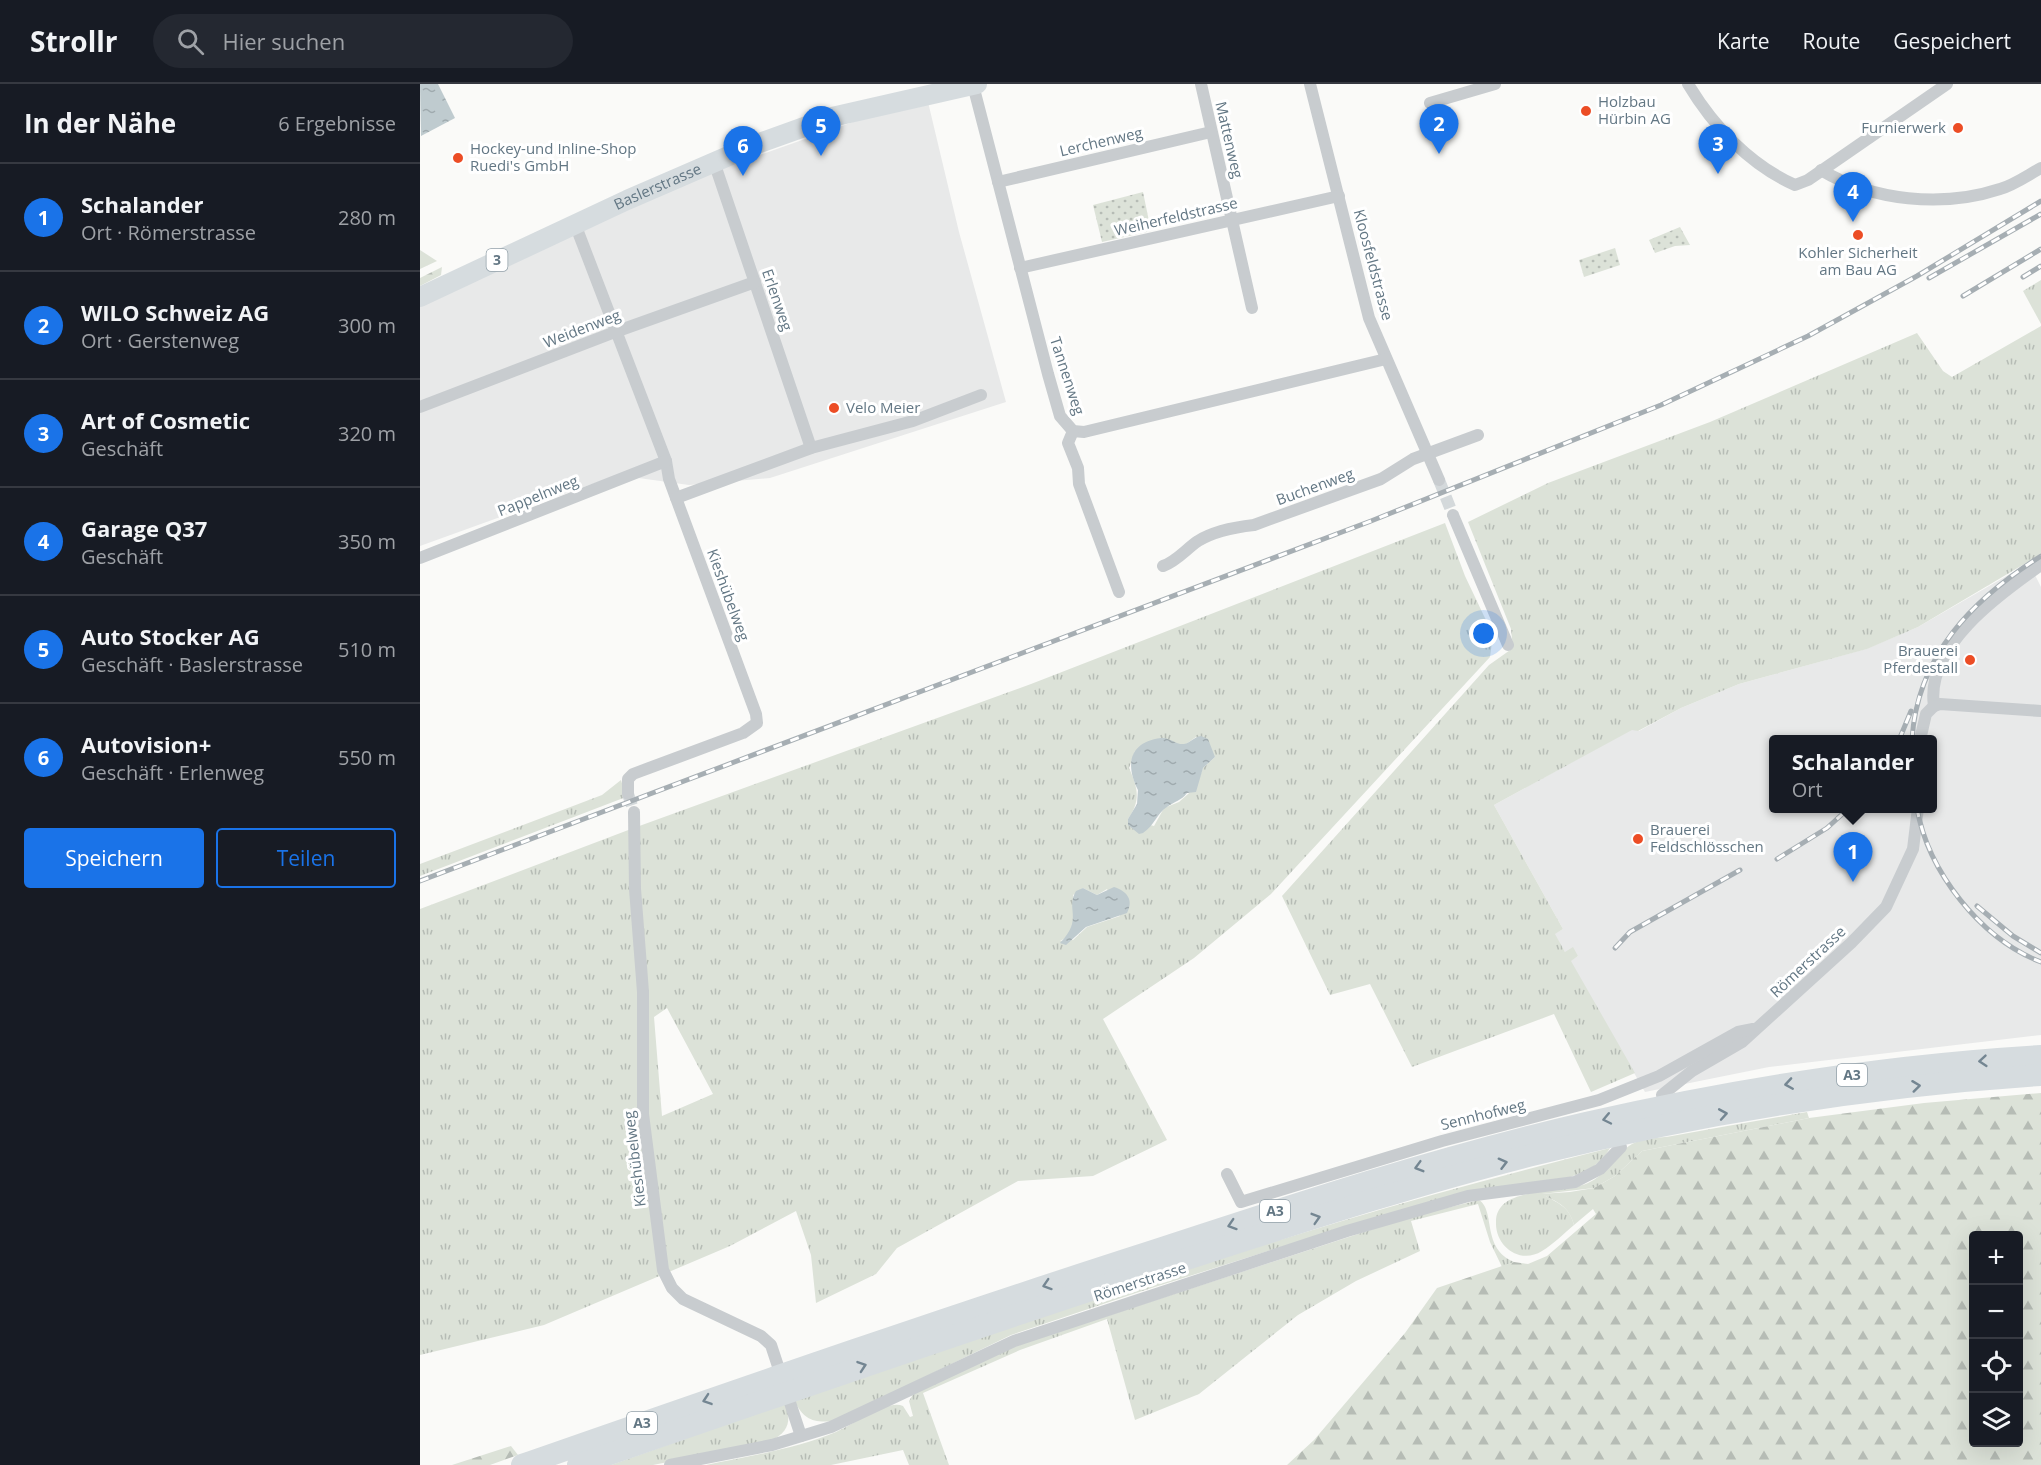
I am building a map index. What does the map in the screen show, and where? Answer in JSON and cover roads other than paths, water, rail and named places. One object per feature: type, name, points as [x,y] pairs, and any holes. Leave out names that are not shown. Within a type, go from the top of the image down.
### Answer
[{"type":"highway","name":"A3","points":[[578,1465],[804,1376],[1275,1211],[1422,1166],[1540,1134],[1665,1107],[1794,1083],[1932,1065],[2041,1056]]},
{"type":"highway","name":"A3","points":[[804,1376],[1267,1233],[1537,1154],[1665,1125],[1797,1101],[1935,1084],[2041,1075]]},
{"type":"highway","name":"A3","points":[[522,1465],[766,1390]]},
{"type":"main road","name":"Baslerstrasse","points":[[420,297],[714,162],[832,117],[975,84]]},
{"type":"street","name":"Tannenweg","points":[[975,84],[1020,268],[1060,416],[1073,431],[1084,432],[1386,359]]},
{"type":"street","name":"Mattenweg","points":[[1201,84],[1252,308]]},
{"type":"street","name":"Kloosfeldstrasse","points":[[1310,84],[1369,318],[1439,480]]},
{"type":"street","points":[[1430,103],[1495,84]]},
{"type":"street","points":[[1688,84],[1702,108],[1730,139],[1778,177],[1795,185],[1821,170],[1947,84]]},
{"type":"street","name":"Lerchenweg","points":[[998,182],[1211,132]]},
{"type":"street","name":"Erlenweg","points":[[714,162],[811,448]]},
{"type":"street","points":[[1821,170],[1835,178],[1880,193],[1932,201],[2001,189],[2041,168]]},
{"type":"street","name":"Weiherfeldstrasse","points":[[1020,268],[1339,196]]},
{"type":"street","name":"Kieshübelweg","points":[[575,224],[666,461],[676,498],[756,714],[757,723],[743,733],[633,774],[628,779],[628,794]]},
{"type":"street","name":"Weidenweg","points":[[420,407],[615,332],[755,282]]},
{"type":"street","points":[[676,498],[811,448],[913,421],[981,396]]},
{"type":"street","points":[[1073,431],[1068,443],[1078,468],[1079,484],[1119,592]]},
{"type":"street","name":"Buchenweg","points":[[1163,566],[1173,562],[1199,541],[1236,527],[1254,525],[1381,479],[1413,459],[1478,435]]},
{"type":"street","name":"Pappelnweg","points":[[420,558],[666,461]]},
{"type":"street","points":[[1453,515],[1508,645]]},
{"type":"street","points":[[1934,706],[1931,689],[1938,669],[1964,630],[1991,601],[2041,565]]},
{"type":"street","points":[[1921,735],[1926,714],[1934,706],[1940,704],[2041,711]]},
{"type":"street","name":"Kieshübelweg","points":[[634,812],[635,889],[643,992],[644,1114],[663,1270],[672,1288],[683,1299],[761,1336],[771,1345],[801,1436]]},
{"type":"street","name":"Römerstrasse","points":[[1662,1095],[1692,1071],[1742,1042],[1753,1029],[1772,1017],[1886,907],[1913,849],[1917,813]]},
{"type":"street","name":"Sennhofweg","points":[[1227,1174],[1241,1202],[1442,1141],[1599,1100],[1659,1076],[1738,1032],[1753,1029]]},
{"type":"street","name":"Römerstrasse","points":[[670,1465],[772,1445],[831,1427],[1014,1341],[1149,1294],[1424,1208],[1468,1196],[1575,1182],[1600,1169],[1620,1147]]},
{"type":"water","points":[[420,84],[438,84],[455,118],[421,136]]},
{"type":"water","points":[[1201,736],[1208,739],[1215,757],[1203,768],[1196,792],[1187,793],[1164,809],[1147,830],[1139,834],[1128,825],[1128,819],[1137,804],[1138,790],[1131,764],[1136,750],[1150,740],[1161,738],[1184,744]]},
{"type":"water","points":[[1114,887],[1128,897],[1130,904],[1127,913],[1086,927],[1066,945],[1060,943],[1067,935],[1073,921],[1072,903],[1076,891],[1083,888],[1097,895]]},
{"type":"tunnel","points":[[1439,480],[1453,515]]},
{"type":"tunnel","points":[[628,794],[634,812]]},
{"type":"railway","points":[[420,881],[1371,521],[1661,405],[1808,336],[1917,276],[2041,201]]},
{"type":"railway","points":[[1929,278],[2041,214]]},
{"type":"railway","points":[[1963,296],[2041,249]]},
{"type":"railway","points":[[2023,277],[2041,266]]},
{"type":"railway","points":[[1913,735],[1916,709],[1925,681],[1937,656],[1953,632],[1993,591],[2041,556]]},
{"type":"railway","points":[[1901,735],[1911,711]]},
{"type":"railway","points":[[1777,859],[1827,828],[1844,813]]},
{"type":"railway","points":[[1918,813],[1933,856],[1945,879],[1961,900],[1978,920],[1998,937],[2041,962]]},
{"type":"railway","points":[[1615,948],[1630,932],[1740,870]]},
{"type":"railway","points":[[1977,906],[2013,936],[2041,953]]},
{"type":"place","name":"Holzbau Hürbin AG","points":[[1586,111]]},
{"type":"place","name":"Furnierwerk","points":[[1958,128]]},
{"type":"place","name":"WILO Schweiz AG","points":[[1439,154]]},
{"type":"place","name":"Auto Stocker AG","points":[[821,156]]},
{"type":"place","name":"Hockey-und Inline-Shop Ruedi's GmbH","points":[[458,158]]},
{"type":"place","name":"Art of Cosmetic","points":[[1718,174]]},
{"type":"place","name":"Autovision+","points":[[743,176]]},
{"type":"place","name":"Garage Q37","points":[[1853,222]]},
{"type":"place","name":"Kohler Sicherheit am Bau AG","points":[[1858,235]]},
{"type":"place","name":"Velo Meier","points":[[834,408]]},
{"type":"place","name":"Brauerei Pferdestall","points":[[1970,660]]},
{"type":"place","name":"Brauerei Feldschlösschen","points":[[1638,839]]},
{"type":"place","name":"Schalander","points":[[1853,882]]}]
